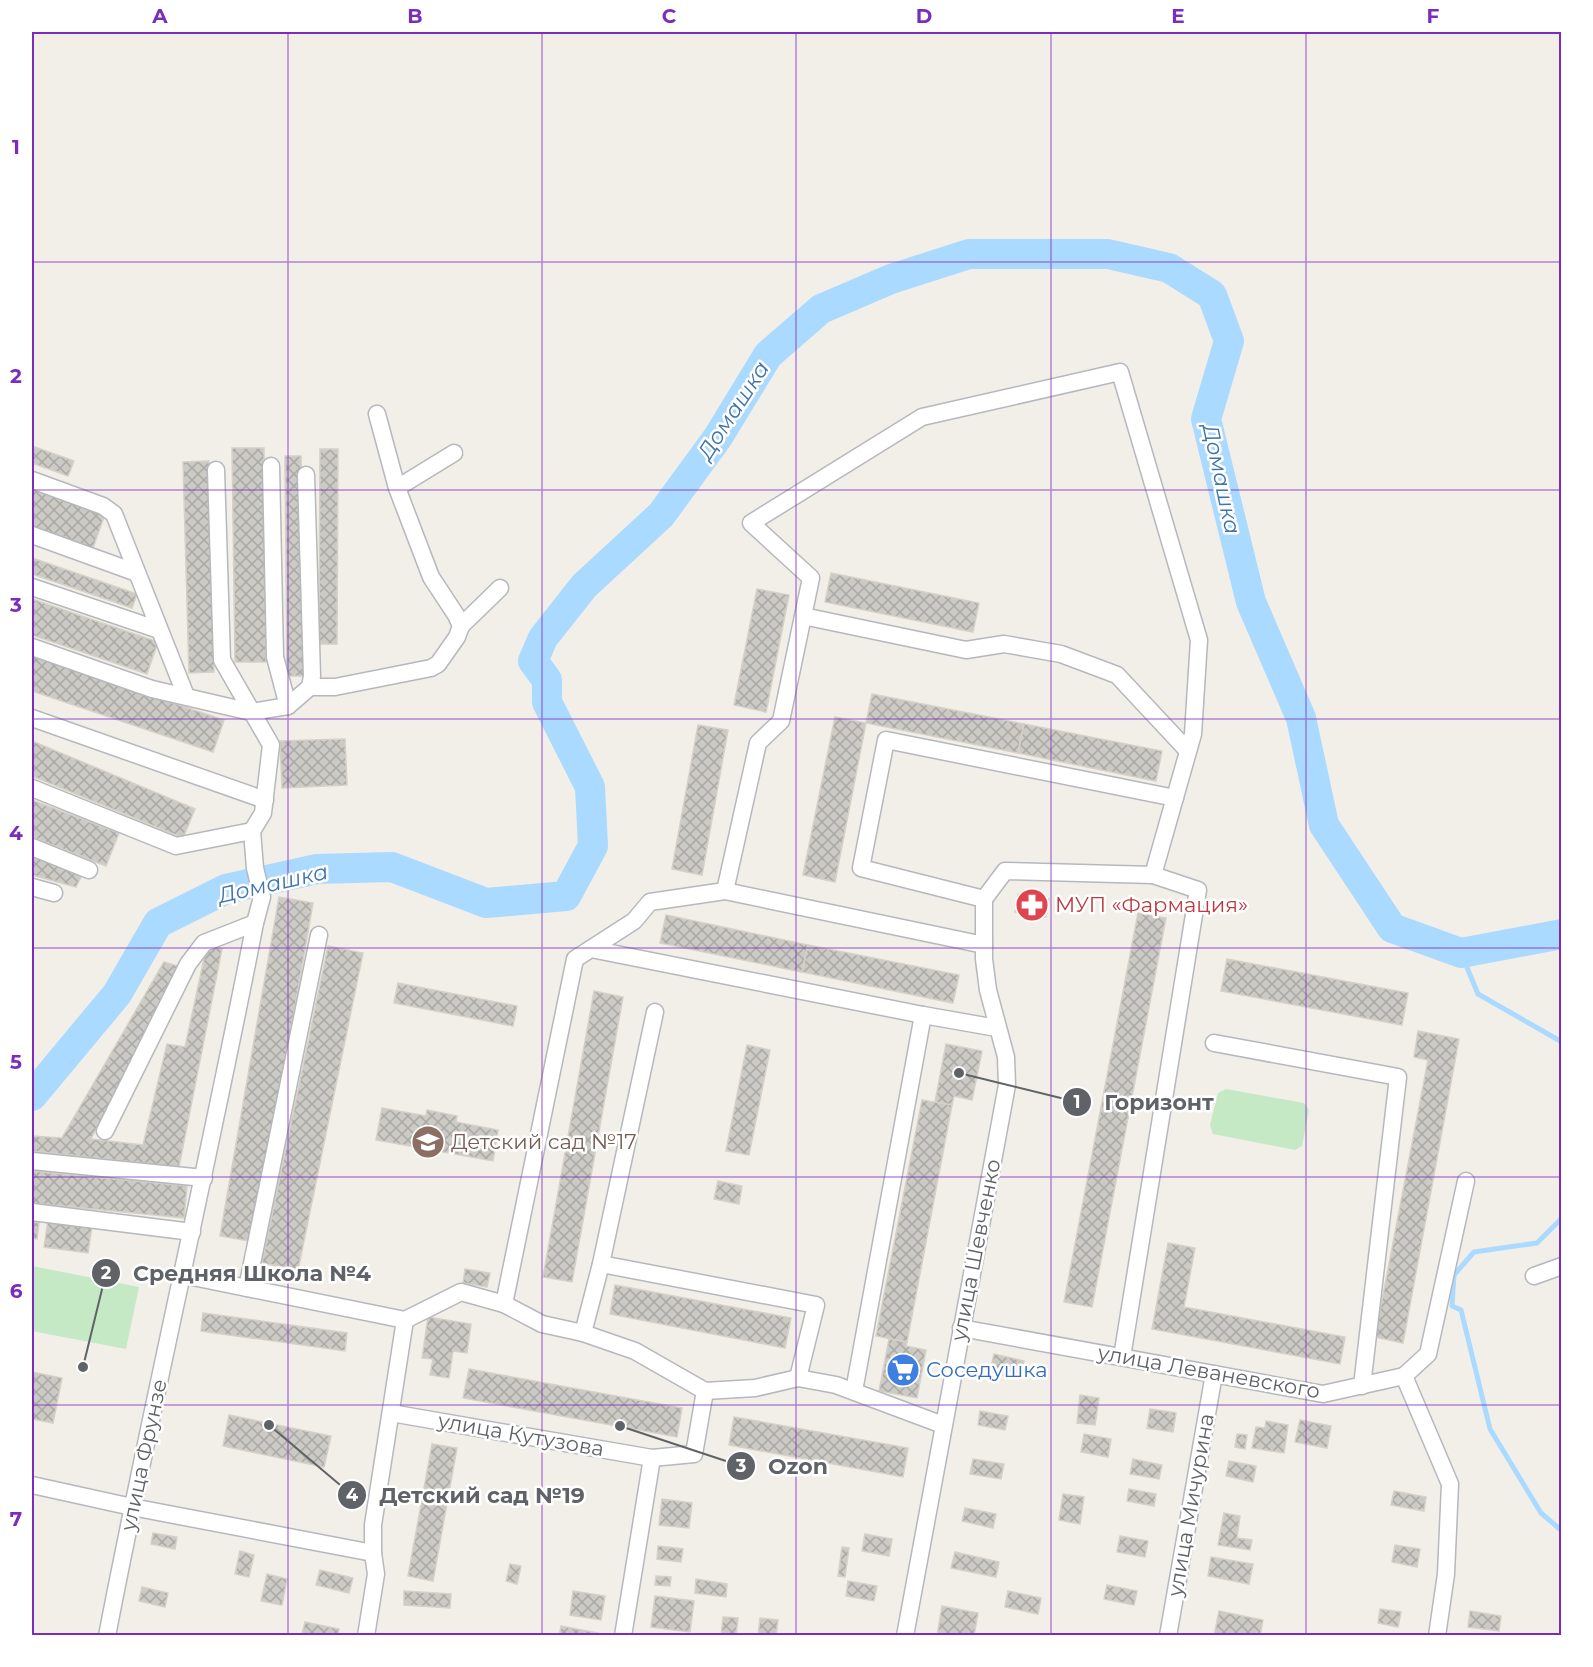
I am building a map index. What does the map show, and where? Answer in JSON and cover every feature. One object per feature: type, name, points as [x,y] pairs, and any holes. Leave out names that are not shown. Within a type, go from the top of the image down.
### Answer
[{"type":"street","points":[[726,891],[758,743],[782,721],[811,578],[751,523],[922,417],[1119,372],[1199,640],[1193,734],[1153,875]]},
{"type":"street","points":[[377,414],[397,488],[431,577],[456,615],[460,626]]},
{"type":"street","points":[[397,488],[454,453]]},
{"type":"street","points":[[271,466],[275,657],[288,706]]},
{"type":"street","points":[[32,788],[176,846],[252,831],[263,813],[271,745],[222,660],[216,470]]},
{"type":"street","points":[[32,647],[152,689],[251,712],[288,706],[310,687],[312,676],[306,476]]},
{"type":"street","points":[[32,480],[103,506],[114,514],[186,696]]},
{"type":"street","points":[[32,535],[137,573]]},
{"type":"street","points":[[32,587],[159,630]]},
{"type":"street","points":[[310,687],[335,687],[431,668],[438,664],[457,638],[460,626],[500,588]]},
{"type":"street","points":[[803,616],[966,650],[1004,644],[1060,654],[1117,675],[1188,751]]},
{"type":"street","points":[[32,718],[265,800]]},
{"type":"street","points":[[1122,1357],[1198,890],[1153,875],[1005,870],[984,899],[861,868],[886,740],[1175,798]]},
{"type":"street","name":"улица Фрунзе","points":[[107,1635],[132,1507],[204,1178],[262,897],[255,868],[252,831]]},
{"type":"street","points":[[32,847],[89,870]]},
{"type":"street","points":[[32,887],[54,893]]},
{"type":"street","points":[[504,1304],[575,959],[634,921],[650,902],[726,891],[984,945]]},
{"type":"street","name":"улица Шевченко","points":[[905,1635],[1007,1085],[1006,1057],[988,990],[984,945],[984,899]]},
{"type":"street","points":[[105,1131],[188,964],[204,943],[255,923]]},
{"type":"street","points":[[247,1288],[319,935]]},
{"type":"street","points":[[591,949],[997,1028]]},
{"type":"street","points":[[583,1333],[601,1264],[655,1012]]},
{"type":"street","points":[[854,1391],[923,1015]]},
{"type":"street","points":[[1214,1043],[1398,1077],[1362,1386]]},
{"type":"street","points":[[32,1161],[204,1178]]},
{"type":"street","points":[[1437,1635],[1446,1575],[1450,1484],[1404,1376],[1428,1354],[1466,1181]]},
{"type":"street","points":[[32,1212],[192,1232]]},
{"type":"street","points":[[601,1264],[816,1305],[798,1378]]},
{"type":"street","points":[[1534,1276],[1562,1266]]},
{"type":"street","points":[[183,1275],[405,1320],[461,1292],[504,1304],[542,1324],[583,1333],[635,1351],[705,1390],[755,1388],[798,1378],[836,1385],[944,1425]]},
{"type":"street","points":[[366,1635],[376,1575],[373,1553],[374,1525],[405,1320]]},
{"type":"street","name":"улица Леваневского","points":[[961,1328],[1323,1394],[1404,1376]]},
{"type":"street","name":"улица Мичурина","points":[[1168,1635],[1214,1374]]},
{"type":"street","name":"улица Кутузова","points":[[391,1413],[652,1458],[694,1454],[705,1390]]},
{"type":"street","points":[[622,1635],[652,1458]]},
{"type":"street","points":[[32,1485],[132,1507],[373,1553]]},
{"type":"green space","points":[[1226,1089],[1304,1103],[1309,1110],[1302,1146],[1295,1150],[1213,1134],[1210,1125],[1218,1093]]},
{"type":"green space","points":[[32,1266],[139,1287],[126,1349],[32,1331]]},
{"type":"building","points":[[32,446],[74,461],[68,476],[32,463]]},
{"type":"building","points":[[232,448],[264,448],[266,662],[235,662]]},
{"type":"building","points":[[320,449],[338,449],[337,644],[319,644]]},
{"type":"building","points":[[285,456],[301,456],[304,676],[287,676]]},
{"type":"building","points":[[209,461],[214,672],[189,673],[183,462]]},
{"type":"building","points":[[32,488],[105,514],[93,548],[32,526]]},
{"type":"building","points":[[32,558],[137,594],[132,608],[32,574]]},
{"type":"building","points":[[831,573],[979,603],[973,632],[825,602]]},
{"type":"building","points":[[757,589],[789,595],[766,712],[734,705]]},
{"type":"building","points":[[32,599],[158,642],[147,674],[32,635]]},
{"type":"building","points":[[32,656],[224,720],[213,752],[32,691]]},
{"type":"building","points":[[872,694],[1024,724],[1018,753],[866,723]]},
{"type":"building","points":[[835,717],[866,723],[835,882],[803,875]]},
{"type":"building","points":[[1024,724],[1162,751],[1156,781],[1018,753]]},
{"type":"building","points":[[698,725],[728,730],[702,875],[672,869]]},
{"type":"building","points":[[345,739],[347,785],[282,788],[280,741]]},
{"type":"building","points":[[32,741],[195,809],[183,838],[32,776]]},
{"type":"building","points":[[32,800],[119,833],[106,866],[32,837]]},
{"type":"building","points":[[32,854],[83,873],[76,887],[32,875]]},
{"type":"building","name":"МУП «Фармация»","points":[[1018,894],[1049,899],[1046,917],[1015,912]]},
{"type":"building","points":[[279,897],[313,903],[254,1242],[220,1236]]},
{"type":"building","points":[[1138,913],[1166,918],[1092,1307],[1064,1302]]},
{"type":"building","points":[[666,915],[808,945],[802,972],[660,943]]},
{"type":"building","points":[[207,945],[222,949],[179,1167],[32,1151],[33,1136],[62,1138],[164,962],[181,967],[91,1139],[143,1145],[167,1044],[185,1047]]},
{"type":"building","points":[[808,945],[959,975],[953,1003],[802,972]]},
{"type":"building","points":[[328,946],[363,953],[298,1270],[262,1263]]},
{"type":"building","points":[[1227,959],[1408,993],[1402,1025],[1221,991]]},
{"type":"building","points":[[398,983],[517,1006],[513,1026],[394,1003]]},
{"type":"building","points":[[594,991],[623,997],[572,1282],[543,1277]]},
{"type":"building","points":[[1418,1031],[1459,1039],[1403,1343],[1375,1337],[1428,1060],[1414,1057]]},
{"type":"building","points":[[946,1044],[982,1051],[972,1100],[954,1096],[952,1105],[935,1102]]},
{"type":"building","points":[[747,1045],[770,1050],[749,1155],[726,1151]]},
{"type":"building","points":[[922,1100],[952,1105],[907,1342],[876,1336]]},
{"type":"building","points":[[382,1108],[426,1116],[427,1110],[457,1116],[456,1122],[498,1130],[493,1161],[376,1140]]},
{"type":"building","points":[[32,1171],[187,1186],[184,1218],[32,1203]]},
{"type":"building","points":[[718,1181],[742,1186],[739,1204],[714,1199]]},
{"type":"building","points":[[48,1220],[92,1226],[88,1253],[44,1247]]},
{"type":"building","points":[[32,1222],[39,1223],[37,1239],[32,1238]]},
{"type":"building","points":[[1168,1243],[1195,1248],[1184,1307],[1345,1337],[1340,1364],[1152,1329]]},
{"type":"building","points":[[465,1269],[490,1273],[487,1287],[463,1283]]},
{"type":"building","points":[[615,1285],[791,1318],[785,1348],[610,1314]]},
{"type":"building","points":[[203,1313],[347,1333],[345,1351],[201,1331]]},
{"type":"building","points":[[428,1317],[471,1324],[467,1353],[453,1351],[449,1378],[430,1375],[433,1359],[422,1358]]},
{"type":"building","name":"Соседушка","points":[[889,1339],[907,1342],[906,1346],[926,1350],[917,1398],[879,1391]]},
{"type":"building","points":[[994,1354],[1024,1361],[1020,1379],[990,1372]]},
{"type":"building","points":[[469,1369],[682,1408],[677,1437],[463,1398]]},
{"type":"building","points":[[32,1372],[62,1378],[53,1423],[32,1419]]},
{"type":"building","points":[[1080,1395],[1099,1398],[1095,1425],[1077,1423]]},
{"type":"building","points":[[1150,1409],[1176,1413],[1173,1432],[1147,1428]]},
{"type":"building","points":[[980,1411],[1008,1416],[1005,1430],[978,1425]]},
{"type":"building","points":[[229,1415],[331,1436],[324,1467],[223,1446]]},
{"type":"building","points":[[734,1417],[908,1448],[903,1477],[729,1445]]},
{"type":"building","points":[[1300,1420],[1331,1426],[1327,1448],[1295,1442]]},
{"type":"building","points":[[1266,1421],[1288,1425],[1284,1453],[1252,1448],[1256,1427],[1265,1428]]},
{"type":"building","points":[[1084,1434],[1111,1439],[1108,1457],[1081,1452]]},
{"type":"building","points":[[1237,1434],[1247,1435],[1245,1449],[1235,1447]]},
{"type":"building","points":[[432,1444],[457,1448],[433,1581],[408,1576]]},
{"type":"building","points":[[973,1459],[1004,1464],[1001,1479],[970,1474]]},
{"type":"building","points":[[1133,1459],[1162,1465],[1159,1479],[1130,1474]]},
{"type":"building","points":[[1229,1461],[1256,1466],[1253,1482],[1226,1476]]},
{"type":"building","points":[[1129,1489],[1156,1494],[1154,1506],[1127,1501]]},
{"type":"building","points":[[1394,1491],[1426,1497],[1424,1511],[1391,1505]]},
{"type":"building","points":[[1063,1494],[1084,1497],[1080,1524],[1059,1520]]},
{"type":"building","points":[[662,1499],[692,1503],[689,1528],[659,1525]]},
{"type":"building","points":[[965,1508],[996,1514],[993,1528],[962,1521]]},
{"type":"building","points":[[1224,1513],[1240,1516],[1237,1538],[1252,1540],[1250,1550],[1218,1545]]},
{"type":"building","points":[[153,1533],[177,1537],[175,1549],[151,1544]]},
{"type":"building","points":[[865,1534],[892,1539],[889,1556],[862,1551]]},
{"type":"building","points":[[1120,1536],[1148,1541],[1145,1557],[1117,1552]]},
{"type":"building","points":[[1395,1545],[1420,1549],[1417,1567],[1392,1562]]},
{"type":"building","points":[[658,1546],[683,1549],[681,1562],[657,1559]]},
{"type":"building","points":[[842,1547],[849,1548],[845,1577],[838,1576]]},
{"type":"building","points":[[240,1551],[254,1555],[249,1577],[235,1574]]},
{"type":"building","points":[[955,1552],[999,1562],[996,1577],[951,1568]]},
{"type":"building","points":[[1211,1557],[1253,1564],[1249,1584],[1208,1576]]},
{"type":"building","points":[[510,1564],[521,1566],[517,1584],[506,1581]]},
{"type":"building","points":[[320,1570],[353,1578],[349,1593],[316,1585]]},
{"type":"building","points":[[267,1574],[287,1579],[282,1605],[261,1601]]},
{"type":"building","points":[[656,1576],[671,1577],[670,1586],[655,1585]]},
{"type":"building","points":[[696,1579],[727,1584],[726,1597],[695,1593]]},
{"type":"building","points":[[848,1581],[877,1586],[874,1601],[846,1596]]},
{"type":"building","points":[[1107,1585],[1137,1591],[1134,1605],[1104,1599]]},
{"type":"building","points":[[142,1587],[168,1593],[165,1607],[139,1601]]},
{"type":"building","points":[[404,1591],[451,1594],[450,1608],[404,1605]]},
{"type":"building","points":[[573,1591],[605,1596],[601,1620],[570,1615]]},
{"type":"building","points":[[1008,1591],[1041,1598],[1038,1614],[1005,1607]]},
{"type":"building","points":[[655,1596],[694,1601],[690,1632],[651,1627]]},
{"type":"building","points":[[942,1606],[978,1613],[974,1636],[937,1636]]},
{"type":"building","points":[[1380,1609],[1401,1612],[1398,1627],[1378,1623]]},
{"type":"building","points":[[1219,1611],[1263,1620],[1260,1636],[1214,1636]]},
{"type":"building","points":[[1470,1611],[1501,1616],[1499,1631],[1468,1627]]},
{"type":"building","points":[[723,1617],[738,1618],[736,1636],[721,1636]]},
{"type":"building","points":[[760,1618],[778,1620],[776,1636],[758,1636]]},
{"type":"building","points":[[305,1622],[339,1629],[338,1636],[302,1634]]},
{"type":"building","points":[[561,1626],[598,1633],[597,1636],[559,1636]]},
{"type":"waterway","name":"Домашка","points":[[32,1096],[117,994],[158,923],[226,889],[317,869],[392,867],[486,903],[566,896],[593,846],[590,787],[547,702],[547,680],[533,661],[543,638],[584,586],[661,515],[718,437],[768,355],[821,309],[891,279],[969,254],[1108,254],[1169,268],[1212,295],[1229,341],[1206,419],[1251,602],[1301,718],[1324,825],[1392,928],[1461,953],[1562,934]]},
{"type":"waterway","points":[[1461,953],[1478,994],[1562,1042]]},
{"type":"waterway","points":[[1562,1218],[1537,1243],[1474,1252],[1454,1275],[1452,1306],[1461,1310],[1490,1429],[1541,1513],[1562,1531]]},
{"type":"place","name":"МУП «Фармация»","points":[[1032,905]]},
{"type":"place","name":"Горизонт","points":[[959,1073]]},
{"type":"place","name":"Детский сад №17","points":[[428,1142]]},
{"type":"place","name":"Средняя Школа №4","points":[[83,1367]]},
{"type":"place","name":"Соседушка","points":[[903,1370]]},
{"type":"place","name":"Детский сад №19","points":[[269,1425]]},
{"type":"place","name":"Ozon","points":[[620,1426]]}]
